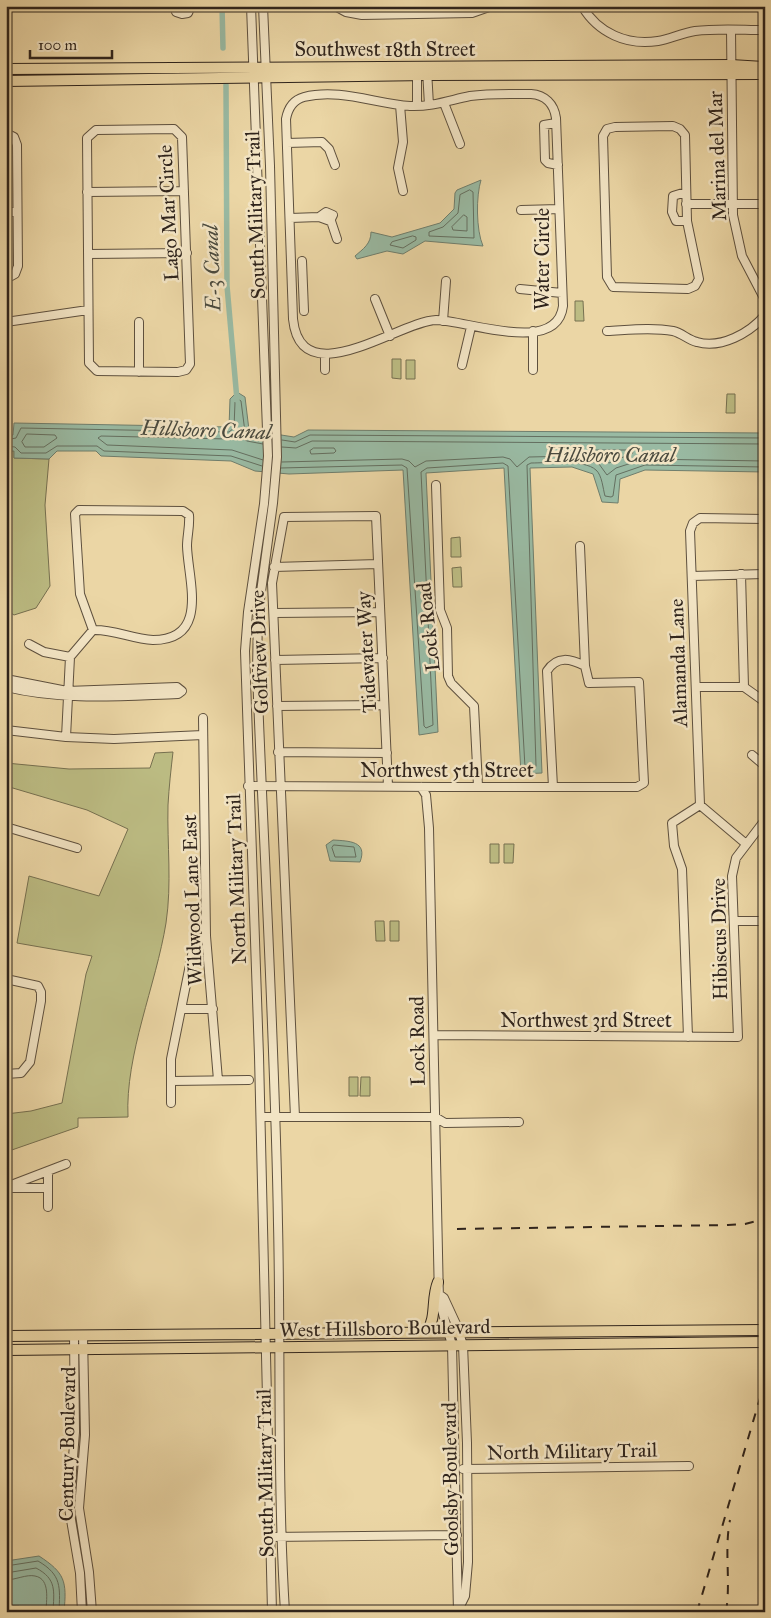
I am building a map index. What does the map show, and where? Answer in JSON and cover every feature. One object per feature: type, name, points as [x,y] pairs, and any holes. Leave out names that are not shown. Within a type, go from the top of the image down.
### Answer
[{"type":"main road","name":"Southwest 18th Street","points":[[6,69],[265,67],[422,71],[731,70],[765,68]]},
{"type":"main road","name":"Southwest 18th Street","points":[[731,70],[765,74]]},
{"type":"main road","name":"Southwest 18th Street","points":[[6,81],[266,78],[422,71]]},
{"type":"main road","points":[[427,1332],[434,1318],[435,1291],[438,1282]]},
{"type":"main road","points":[[689,1342],[704,1338],[712,1330]]},
{"type":"main road","name":"West Hillsboro Boulevard","points":[[6,1336],[765,1330]]},
{"type":"main road","points":[[576,1343],[595,1331]]},
{"type":"main road","name":"West Hillsboro Boulevard","points":[[6,1350],[765,1342]]},
{"type":"street","points":[[174,6],[176,12],[182,14],[188,13],[192,6]]},
{"type":"street","name":"South Military Trail","points":[[251,6],[272,424]]},
{"type":"street","name":"South Military Trail","points":[[262,6],[266,78],[272,424]]},
{"type":"street","points":[[335,6],[346,12],[362,15],[472,14],[492,6]]},
{"type":"street","points":[[582,6],[592,20],[606,31],[633,42],[657,42],[693,32],[765,30]]},
{"type":"street","name":"Marina del Mar","points":[[731,30],[732,204],[740,248],[764,296]]},
{"type":"street","points":[[422,71],[429,105]]},
{"type":"street","points":[[417,106],[422,71]]},
{"type":"street","name":"Water Circle","points":[[535,94],[547,100],[552,106],[556,123],[562,293],[562,310],[558,320],[549,328],[533,331],[495,330],[443,321],[423,322],[342,353],[325,355],[310,348],[298,336],[294,324],[287,143],[288,112],[295,102],[302,97],[358,96],[400,105],[429,105],[481,95],[535,94]]},
{"type":"street","points":[[444,103],[460,144]]},
{"type":"street","points":[[400,105],[404,142],[398,168],[403,191]]},
{"type":"street","points":[[556,123],[544,125],[545,160],[548,163],[558,164]]},
{"type":"street","points":[[673,126],[680,129],[685,135],[686,204],[687,221],[700,275],[695,286],[688,289],[620,288],[610,284],[607,277],[602,140],[604,132],[615,127],[673,126]]},
{"type":"street","name":"Lago Mar Circle","points":[[170,128],[178,131],[182,138],[190,364],[182,372],[101,372],[90,366],[87,192],[87,142],[92,131],[170,128]]},
{"type":"street","points":[[6,133],[14,137],[17,145],[17,270],[12,277],[6,279]]},
{"type":"street","points":[[287,143],[322,142],[329,149],[335,165]]},
{"type":"street","points":[[87,192],[184,191]]},
{"type":"street","points":[[686,192],[673,196],[672,212],[676,221],[687,221]]},
{"type":"street","points":[[686,204],[765,204]]},
{"type":"street","points":[[521,210],[559,209]]},
{"type":"street","points":[[6,212],[17,212]]},
{"type":"street","points":[[290,218],[319,217],[326,222],[331,220],[337,239]]},
{"type":"street","points":[[88,254],[187,253]]},
{"type":"street","points":[[302,262],[304,311]]},
{"type":"street","points":[[443,321],[446,281]]},
{"type":"street","points":[[520,289],[562,293]]},
{"type":"street","points":[[375,300],[390,336]]},
{"type":"street","points":[[293,301],[303,301]]},
{"type":"street","points":[[6,322],[88,310]]},
{"type":"street","points":[[607,331],[668,330],[695,342],[707,344],[741,335],[756,325],[765,315]]},
{"type":"street","points":[[139,322],[139,372]]},
{"type":"street","points":[[462,365],[471,327]]},
{"type":"street","points":[[533,331],[533,370]]},
{"type":"street","points":[[325,355],[325,370]]},
{"type":"street","name":"North Military Trail","points":[[272,424],[276,477],[258,614],[262,786],[276,1117],[280,1334]]},
{"type":"street","name":"North Military Trail","points":[[266,1334],[261,1117],[248,786],[245,651],[248,612],[272,424]]},
{"type":"street","name":"Lock Road","points":[[436,485],[440,610],[447,628],[448,676],[451,683],[474,706],[478,786]]},
{"type":"street","points":[[66,737],[70,657],[93,630],[108,630],[152,640],[170,638],[185,627],[190,616],[193,598],[187,545],[189,515],[183,510],[92,509],[79,510],[75,514],[80,594],[93,630]]},
{"type":"street","name":"Tidewater Way","points":[[284,517],[376,516],[388,786]]},
{"type":"street","name":"Golfview Drive","points":[[281,785],[278,752],[272,583],[284,517]]},
{"type":"street","name":"Alamanda Lane","points":[[700,806],[690,531],[695,521],[703,518],[765,519]]},
{"type":"street","points":[[553,787],[547,670],[552,663],[559,660],[571,660],[585,666],[580,546]]},
{"type":"street","points":[[274,567],[378,564]]},
{"type":"street","points":[[741,574],[744,687]]},
{"type":"street","points":[[692,576],[765,574]]},
{"type":"street","points":[[274,612],[379,612]]},
{"type":"street","points":[[29,644],[44,652],[70,657]]},
{"type":"street","points":[[275,660],[383,658]]},
{"type":"street","name":"Northwest 5th Street","points":[[248,786],[637,787],[644,783],[639,682],[589,683],[585,666]]},
{"type":"street","points":[[6,679],[67,694],[177,687],[182,691],[178,694],[67,694],[35,694],[6,687]]},
{"type":"street","points":[[696,687],[744,687],[765,702]]},
{"type":"street","points":[[277,706],[384,705]]},
{"type":"street","name":"Wildwood Lane East","points":[[203,718],[206,936],[218,1080]]},
{"type":"street","points":[[6,730],[66,737],[114,739],[203,735]]},
{"type":"street","points":[[278,752],[387,753]]},
{"type":"street","points":[[752,755],[765,766]]},
{"type":"street","points":[[281,785],[288,997],[295,1117]]},
{"type":"street","name":"Lock Road","points":[[421,787],[426,795],[429,828],[439,1300],[454,1332]]},
{"type":"street","points":[[688,1037],[682,869],[674,846],[672,823],[700,806],[745,843]]},
{"type":"street","name":"Hibiscus Drive","points":[[738,1037],[732,876],[736,858],[745,843],[765,820]]},
{"type":"street","points":[[6,827],[77,848]]},
{"type":"street","points":[[734,921],[765,921]]},
{"type":"street","points":[[171,1103],[171,1058],[195,940],[206,936]]},
{"type":"street","points":[[6,979],[33,984],[38,986],[41,992],[30,1062],[21,1073],[6,1074]]},
{"type":"street","points":[[271,998],[288,997]]},
{"type":"street","points":[[182,1009],[213,1009]]},
{"type":"street","name":"Northwest 3rd Street","points":[[434,1035],[738,1037]]},
{"type":"street","points":[[171,1081],[249,1080]]},
{"type":"street","points":[[261,1117],[435,1117],[445,1123],[520,1122]]},
{"type":"street","points":[[6,1187],[66,1164]]},
{"type":"street","points":[[48,1172],[48,1207]]},
{"type":"street","points":[[6,1187],[48,1188]]},
{"type":"street","name":"Goolsby Boulevard","points":[[454,1332],[457,1345],[468,1469],[468,1562],[465,1596],[458,1612],[456,1535],[457,1345]]},
{"type":"street","name":"South Military Trail","points":[[266,1334],[272,1612]]},
{"type":"street","name":"South Military Trail","points":[[280,1334],[282,1537],[285,1612]]},
{"type":"street","name":"Century Boulevard","points":[[78,1336],[85,1435],[79,1508],[90,1572],[92,1612]]},
{"type":"street","name":"Century Boulevard","points":[[79,1349],[69,1508],[80,1573],[82,1612]]},
{"type":"street","name":"North Military Trail","points":[[456,1469],[689,1466]]},
{"type":"street","points":[[270,1537],[456,1535]]},
{"type":"green space","points":[[575,301],[583,301],[584,321],[575,321]]},
{"type":"green space","points":[[392,359],[401,359],[401,379],[392,378]]},
{"type":"green space","points":[[406,360],[415,360],[415,379],[406,379]]},
{"type":"green space","points":[[727,394],[735,394],[735,413],[726,413]]},
{"type":"green space","points":[[6,451],[14,451],[14,458],[49,459],[45,505],[50,586],[36,608],[14,615],[6,610]]},
{"type":"green space","points":[[460,537],[461,557],[451,557],[451,538]]},
{"type":"green space","points":[[461,567],[462,587],[453,587],[452,568]]},
{"type":"green space","points":[[173,752],[168,805],[168,908],[161,947],[131,1069],[128,1117],[78,1118],[78,1127],[6,1152],[6,1114],[31,1111],[62,1103],[86,974],[92,956],[17,943],[29,876],[99,896],[128,829],[87,810],[6,786],[6,763],[69,769],[150,768],[155,753]]},
{"type":"green space","points":[[490,844],[499,844],[499,863],[490,863]]},
{"type":"green space","points":[[504,844],[514,844],[513,863],[504,863]]},
{"type":"green space","points":[[375,921],[384,921],[385,941],[376,941]]},
{"type":"green space","points":[[390,921],[399,921],[399,941],[390,941]]},
{"type":"green space","points":[[349,1077],[358,1077],[358,1096],[349,1096]]},
{"type":"green space","points":[[361,1077],[370,1077],[370,1096],[360,1096]]},
{"type":"water","points":[[481,180],[478,195],[478,213],[479,231],[483,246],[425,241],[403,254],[387,251],[357,259],[355,256],[368,243],[371,232],[392,237],[440,223],[454,209],[455,193],[457,190]]},
{"type":"water","name":"Hillsboro Canal","points":[[237,392],[245,397],[249,430],[294,437],[308,430],[765,433],[765,472],[645,470],[620,479],[618,503],[602,502],[593,474],[572,467],[530,468],[542,773],[521,774],[504,468],[426,473],[438,732],[419,735],[403,470],[289,474],[255,471],[231,461],[101,456],[96,451],[57,451],[49,459],[14,458],[14,451],[6,451],[6,435],[13,435],[14,423],[229,427],[230,399]]},
{"type":"water","points":[[333,840],[351,842],[359,846],[362,855],[360,862],[330,861],[326,845]]},
{"type":"water","points":[[39,1556],[59,1573],[62,1579],[65,1593],[64,1612],[22,1612],[19,1606],[6,1605],[6,1561]]},
{"type":"waterway","name":"E-3 Canal","points":[[222,6],[223,48]]},
{"type":"waterway","name":"E-3 Canal","points":[[226,85],[227,286],[237,400]]},
{"type":"railway","points":[[457,1229],[728,1225],[745,1224],[765,1219]]},
{"type":"railway","points":[[697,1612],[765,1381]]},
{"type":"railway","points":[[726,1612],[728,1531],[730,1520]]}]
